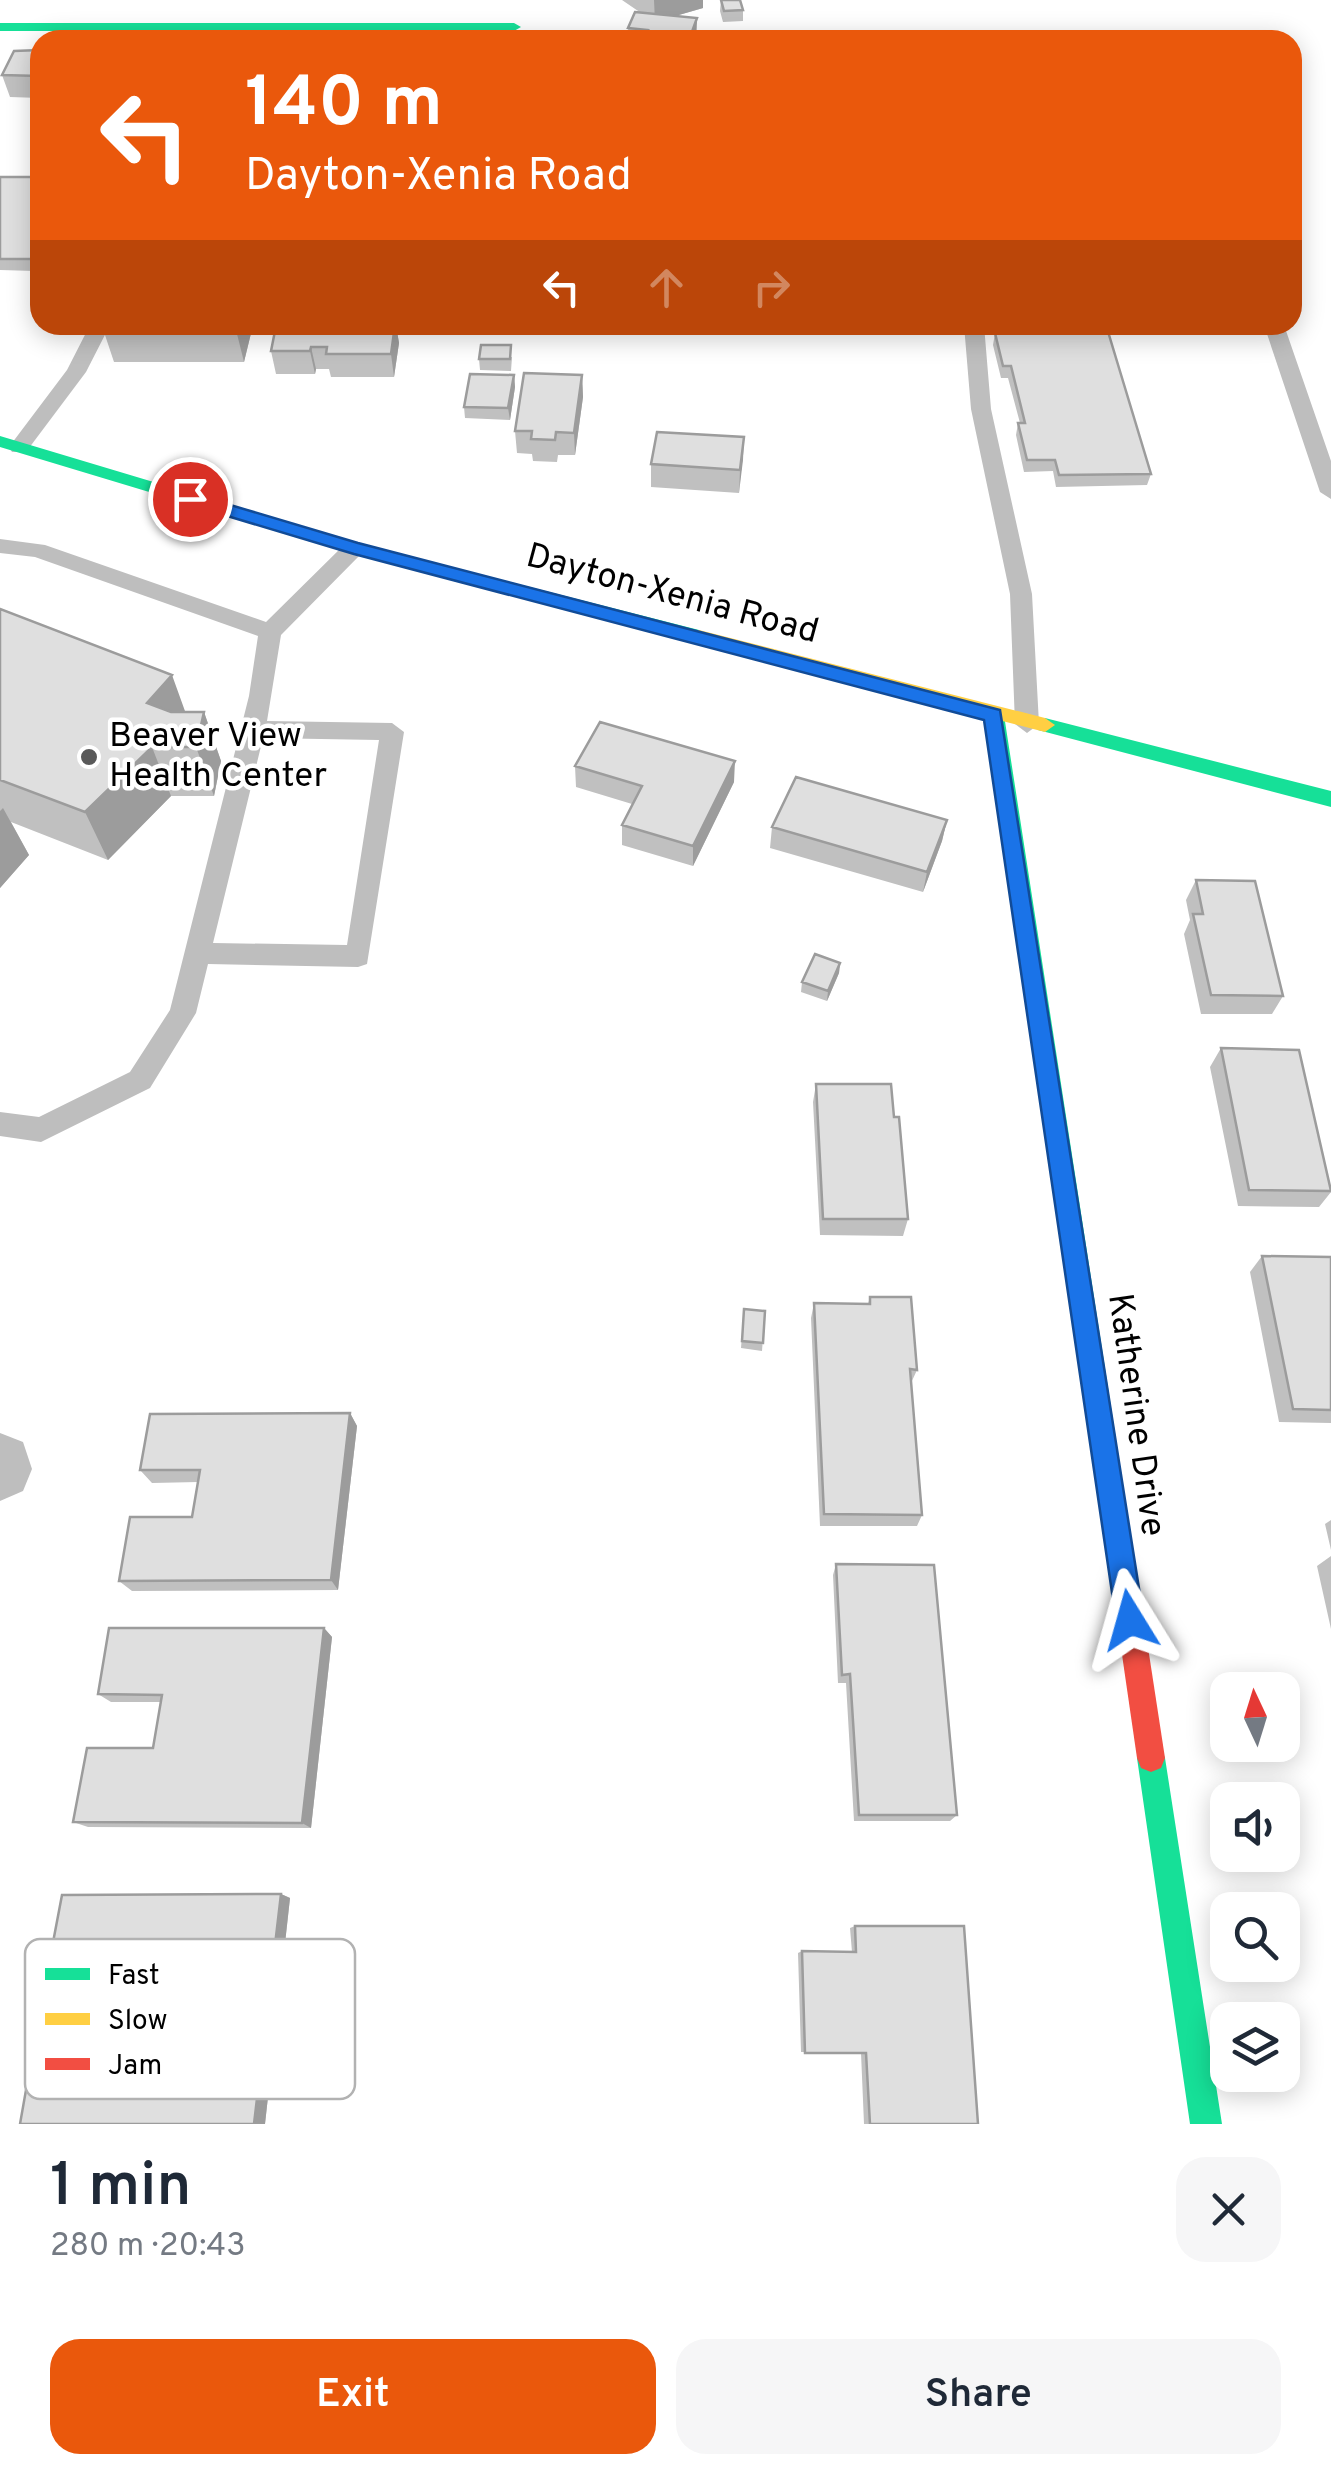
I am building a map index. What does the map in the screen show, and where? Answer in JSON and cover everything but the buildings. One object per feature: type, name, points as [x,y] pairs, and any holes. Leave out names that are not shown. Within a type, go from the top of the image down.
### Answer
[{"type":"street","points":[[0,27],[514,27]]},
{"type":"street","name":"Dayton-Xenia Road","points":[[9,444],[354,548],[1331,800]]},
{"type":"street","name":"Katherine Drive","points":[[994,716],[1206,2124]]},
{"type":"lane","points":[[9,444],[76,372],[95,335]]},
{"type":"lane","points":[[975,335],[981,408],[1021,594],[1027,724]]},
{"type":"lane","points":[[1277,335],[1331,492]]},
{"type":"lane","points":[[0,546],[37,550],[270,632]]},
{"type":"lane","points":[[0,1124],[40,1130],[140,1080],[183,1013],[253,729],[270,632],[354,548]]},
{"type":"lane","points":[[198,953],[358,956],[392,732],[253,729]]},
{"type":"traffic: fast","points":[[0,27],[514,27]]},
{"type":"traffic: fast","points":[[0,441],[354,548],[699,637]]},
{"type":"traffic: fast","points":[[994,715],[1115,1517]]},
{"type":"traffic: fast","points":[[1045,725],[1331,799]]},
{"type":"traffic: fast","points":[[1151,1758],[1206,2124]]},
{"type":"traffic: slow","points":[[699,637],[1045,725]]},
{"type":"traffic: jam","points":[[1115,1517],[1151,1758]]},
{"type":"place","name":"Beaver View Health Center","points":[[89,757]]},
{"type":"route","points":[[190,499],[354,548],[994,716],[1130,1620]]}]
